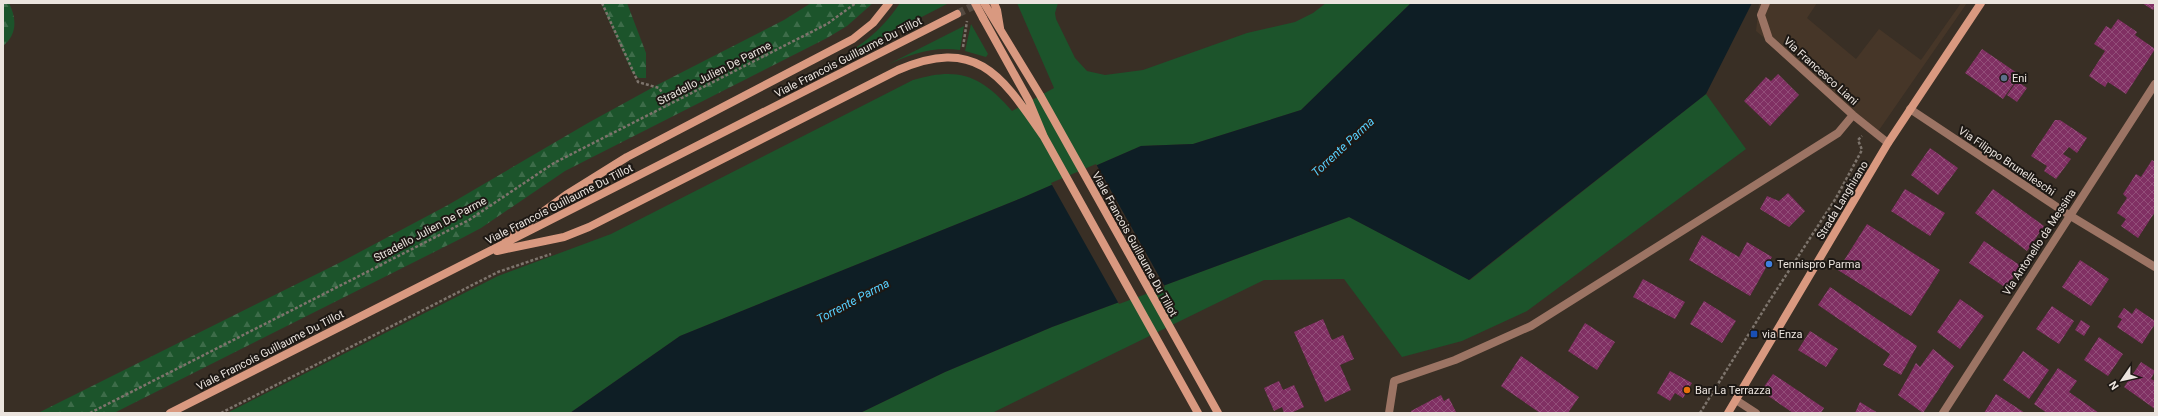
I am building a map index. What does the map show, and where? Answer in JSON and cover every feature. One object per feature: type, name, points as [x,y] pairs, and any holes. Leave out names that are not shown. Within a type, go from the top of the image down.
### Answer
[{"type":"main road","points":[[486,254],[566,195],[627,157],[853,39],[873,23],[889,3]]},
{"type":"main road","points":[[975,3],[991,11]]},
{"type":"main road","points":[[984,3],[991,11],[1026,103],[1198,413]]},
{"type":"main road","name":"Strada Langhirano","points":[[1728,413],[1888,143],[1981,3]]},
{"type":"main road","name":"Viale Francois Guillaume Du Tillot","points":[[991,11],[1000,31],[1040,95],[1218,413]]},
{"type":"main road","name":"Viale Francois Guillaume Du Tillot","points":[[170,413],[958,14]]},
{"type":"main road","points":[[486,254],[572,234],[598,223],[898,70],[927,59],[960,59],[982,67],[998,76],[1026,103]]},
{"type":"street","name":"Via Francesco Liani","points":[[1766,3],[1761,15],[1769,39],[1853,115],[1888,143]]},
{"type":"street","name":"Via Antonello da Messina","points":[[1943,413],[2069,215],[2155,84]]},
{"type":"street","name":"Via Filippo Brunelleschi","points":[[1910,109],[2069,215],[2155,267]]},
{"type":"street","points":[[1389,413],[1394,381],[1455,360],[1531,326],[1838,133],[1853,115]]},
{"type":"street","points":[[1736,400],[1756,413]]},
{"type":"path","points":[[602,3],[638,82],[659,88],[670,105]]},
{"type":"path","name":"Stradello Julien De Parme","points":[[90,413],[469,220],[554,163],[826,24],[856,3]]},
{"type":"path","points":[[960,59],[968,26],[967,15]]},
{"type":"path","points":[[1700,413],[1768,303],[1836,198],[1862,150],[1858,140],[1868,127]]},
{"type":"shaded area","points":[[1759,3],[1817,3],[1807,18],[1856,59],[1879,29],[1921,60],[1961,3],[1967,3],[1877,133],[1756,31]]},
{"type":"green space","points":[[3,3],[9,3],[12,9],[14,26],[11,37],[3,46]]},
{"type":"green space","points":[[601,3],[627,3],[646,53],[646,78],[639,78],[632,72]]},
{"type":"green space","points":[[811,3],[873,3],[847,26],[827,38],[565,171],[481,228],[114,413],[38,413],[341,262],[448,205],[588,123],[659,84],[784,20]]},
{"type":"green space","points":[[900,3],[949,3],[828,65],[859,46],[877,31]]},
{"type":"green space","points":[[1017,3],[1058,3],[1055,13],[1056,19],[1075,58],[1087,71],[1105,75],[1143,70],[1247,33],[1295,22],[1313,13],[1326,3],[1411,3],[1301,110],[1193,144],[1141,146],[1024,197],[680,336],[570,413],[227,413],[498,276],[611,234],[913,80],[944,74],[957,74],[968,77],[980,82],[990,89],[1012,111],[1054,88]]},
{"type":"green space","points":[[971,24],[988,54],[986,57],[965,51]]},
{"type":"green space","points":[[964,26],[960,50],[931,50],[905,57],[887,65]]},
{"type":"green space","points":[[1706,94],[1746,149],[1527,311],[1462,341],[1402,357],[1344,279],[1264,280],[992,413],[860,413],[945,372],[1052,327],[1349,217],[1470,280]]},
{"type":"water","name":"Torrente Parma","points":[[1411,3],[1752,3],[1706,94],[1469,280],[1349,217],[1052,327],[945,372],[860,413],[570,413],[680,336],[1024,197],[1141,146],[1193,144],[1301,110]]},
{"type":"pier","points":[[1096,164],[1165,287],[1119,304],[1051,183]]},
{"type":"building","points":[[2142,3],[2155,3],[2155,7],[2153,10]]},
{"type":"building","points":[[2118,19],[2137,32],[2135,35],[2155,49],[2126,94],[2108,82],[2105,87],[2089,76],[2105,51],[2094,44],[2106,26],[2111,29]]},
{"type":"building","points":[[1982,49],[2020,75],[2003,99],[1965,73]]},
{"type":"building","points":[[1778,74],[1799,95],[1770,126],[1744,101],[1766,77],[1771,81]]},
{"type":"building","points":[[2017,81],[2027,88],[2017,102],[2007,95]]},
{"type":"building","points":[[2055,120],[2060,120],[2087,138],[2077,153],[2069,147],[2063,154],[2071,159],[2056,179],[2044,171],[2047,166],[2031,156]]},
{"type":"building","points":[[1930,148],[1958,168],[1938,195],[1911,175]]},
{"type":"building","points":[[2152,160],[2155,162],[2155,212],[2138,238],[2121,226],[2126,219],[2117,213],[2127,198],[2123,194],[2136,174],[2141,177]]},
{"type":"building","points":[[1905,189],[1945,213],[1930,236],[1891,211]]},
{"type":"building","points":[[1993,189],[2044,226],[2027,251],[1975,213]]},
{"type":"building","points":[[1788,193],[1805,211],[1789,227],[1760,209],[1767,196],[1779,201]]},
{"type":"building","points":[[1867,224],[1940,270],[1911,316],[1838,270]]},
{"type":"building","points":[[1702,235],[1739,257],[1747,242],[1772,257],[1750,296],[1689,260]]},
{"type":"building","points":[[1984,241],[2021,266],[2006,288],[1969,263]]},
{"type":"building","points":[[2080,260],[2109,279],[2091,306],[2062,287]]},
{"type":"building","points":[[1643,279],[1685,302],[1675,319],[1633,297]]},
{"type":"building","points":[[1830,287],[1917,346],[1901,375],[1883,365],[1890,354],[1818,305]]},
{"type":"building","points":[[1960,299],[1984,316],[1960,349],[1937,332]]},
{"type":"building","points":[[1704,301],[1736,321],[1722,343],[1690,324]]},
{"type":"building","points":[[2052,306],[2074,321],[2059,344],[2036,329]]},
{"type":"building","points":[[2124,308],[2132,314],[2136,308],[2155,321],[2155,324],[2142,344],[2117,327],[2122,319],[2118,317]]},
{"type":"building","points":[[1323,319],[1332,340],[1343,335],[1354,359],[1340,365],[1351,390],[1325,402],[1294,332]]},
{"type":"building","points":[[2081,320],[2090,326],[2084,336],[2075,330]]},
{"type":"building","points":[[1585,323],[1615,342],[1597,370],[1568,351]]},
{"type":"building","points":[[1810,331],[1838,349],[1826,367],[1798,350]]},
{"type":"building","points":[[2099,337],[2123,354],[2108,376],[2084,360]]},
{"type":"building","points":[[1933,349],[1954,366],[1923,413],[1898,395],[1916,363],[1920,367]]},
{"type":"building","points":[[2023,351],[2049,370],[2029,399],[2003,380]]},
{"type":"building","points":[[1521,356],[1579,397],[1568,413],[1540,413],[1501,386]]},
{"type":"building","points":[[2141,362],[2155,371],[2151,379],[2155,381],[2155,409],[2124,387]]},
{"type":"building","points":[[2058,368],[2077,381],[2069,392],[2099,413],[2047,413],[2034,404]]},
{"type":"building","points":[[1670,371],[1692,383],[1683,398],[1675,393],[1670,401],[1657,393]]},
{"type":"building","points":[[1773,374],[1824,408],[1821,413],[1793,413],[1761,391]]},
{"type":"building","points":[[1279,381],[1283,390],[1294,385],[1304,407],[1291,413],[1284,413],[1282,407],[1274,411],[1264,388]]},
{"type":"building","points":[[1996,394],[2025,413],[1984,413]]},
{"type":"building","points":[[1441,395],[1444,401],[1449,398],[1456,412],[1412,413],[1411,411]]},
{"type":"building","points":[[1860,402],[1878,413],[1855,413]]},
{"type":"tunnel","points":[[957,14],[979,3]]},
{"type":"place","name":"Eni","points":[[2004,78]]},
{"type":"place","name":"Tennispro Parma","points":[[1769,264]]},
{"type":"place","name":"via Enza","points":[[1754,334]]},
{"type":"place","name":"Bar La Terrazza","points":[[1687,390]]}]
